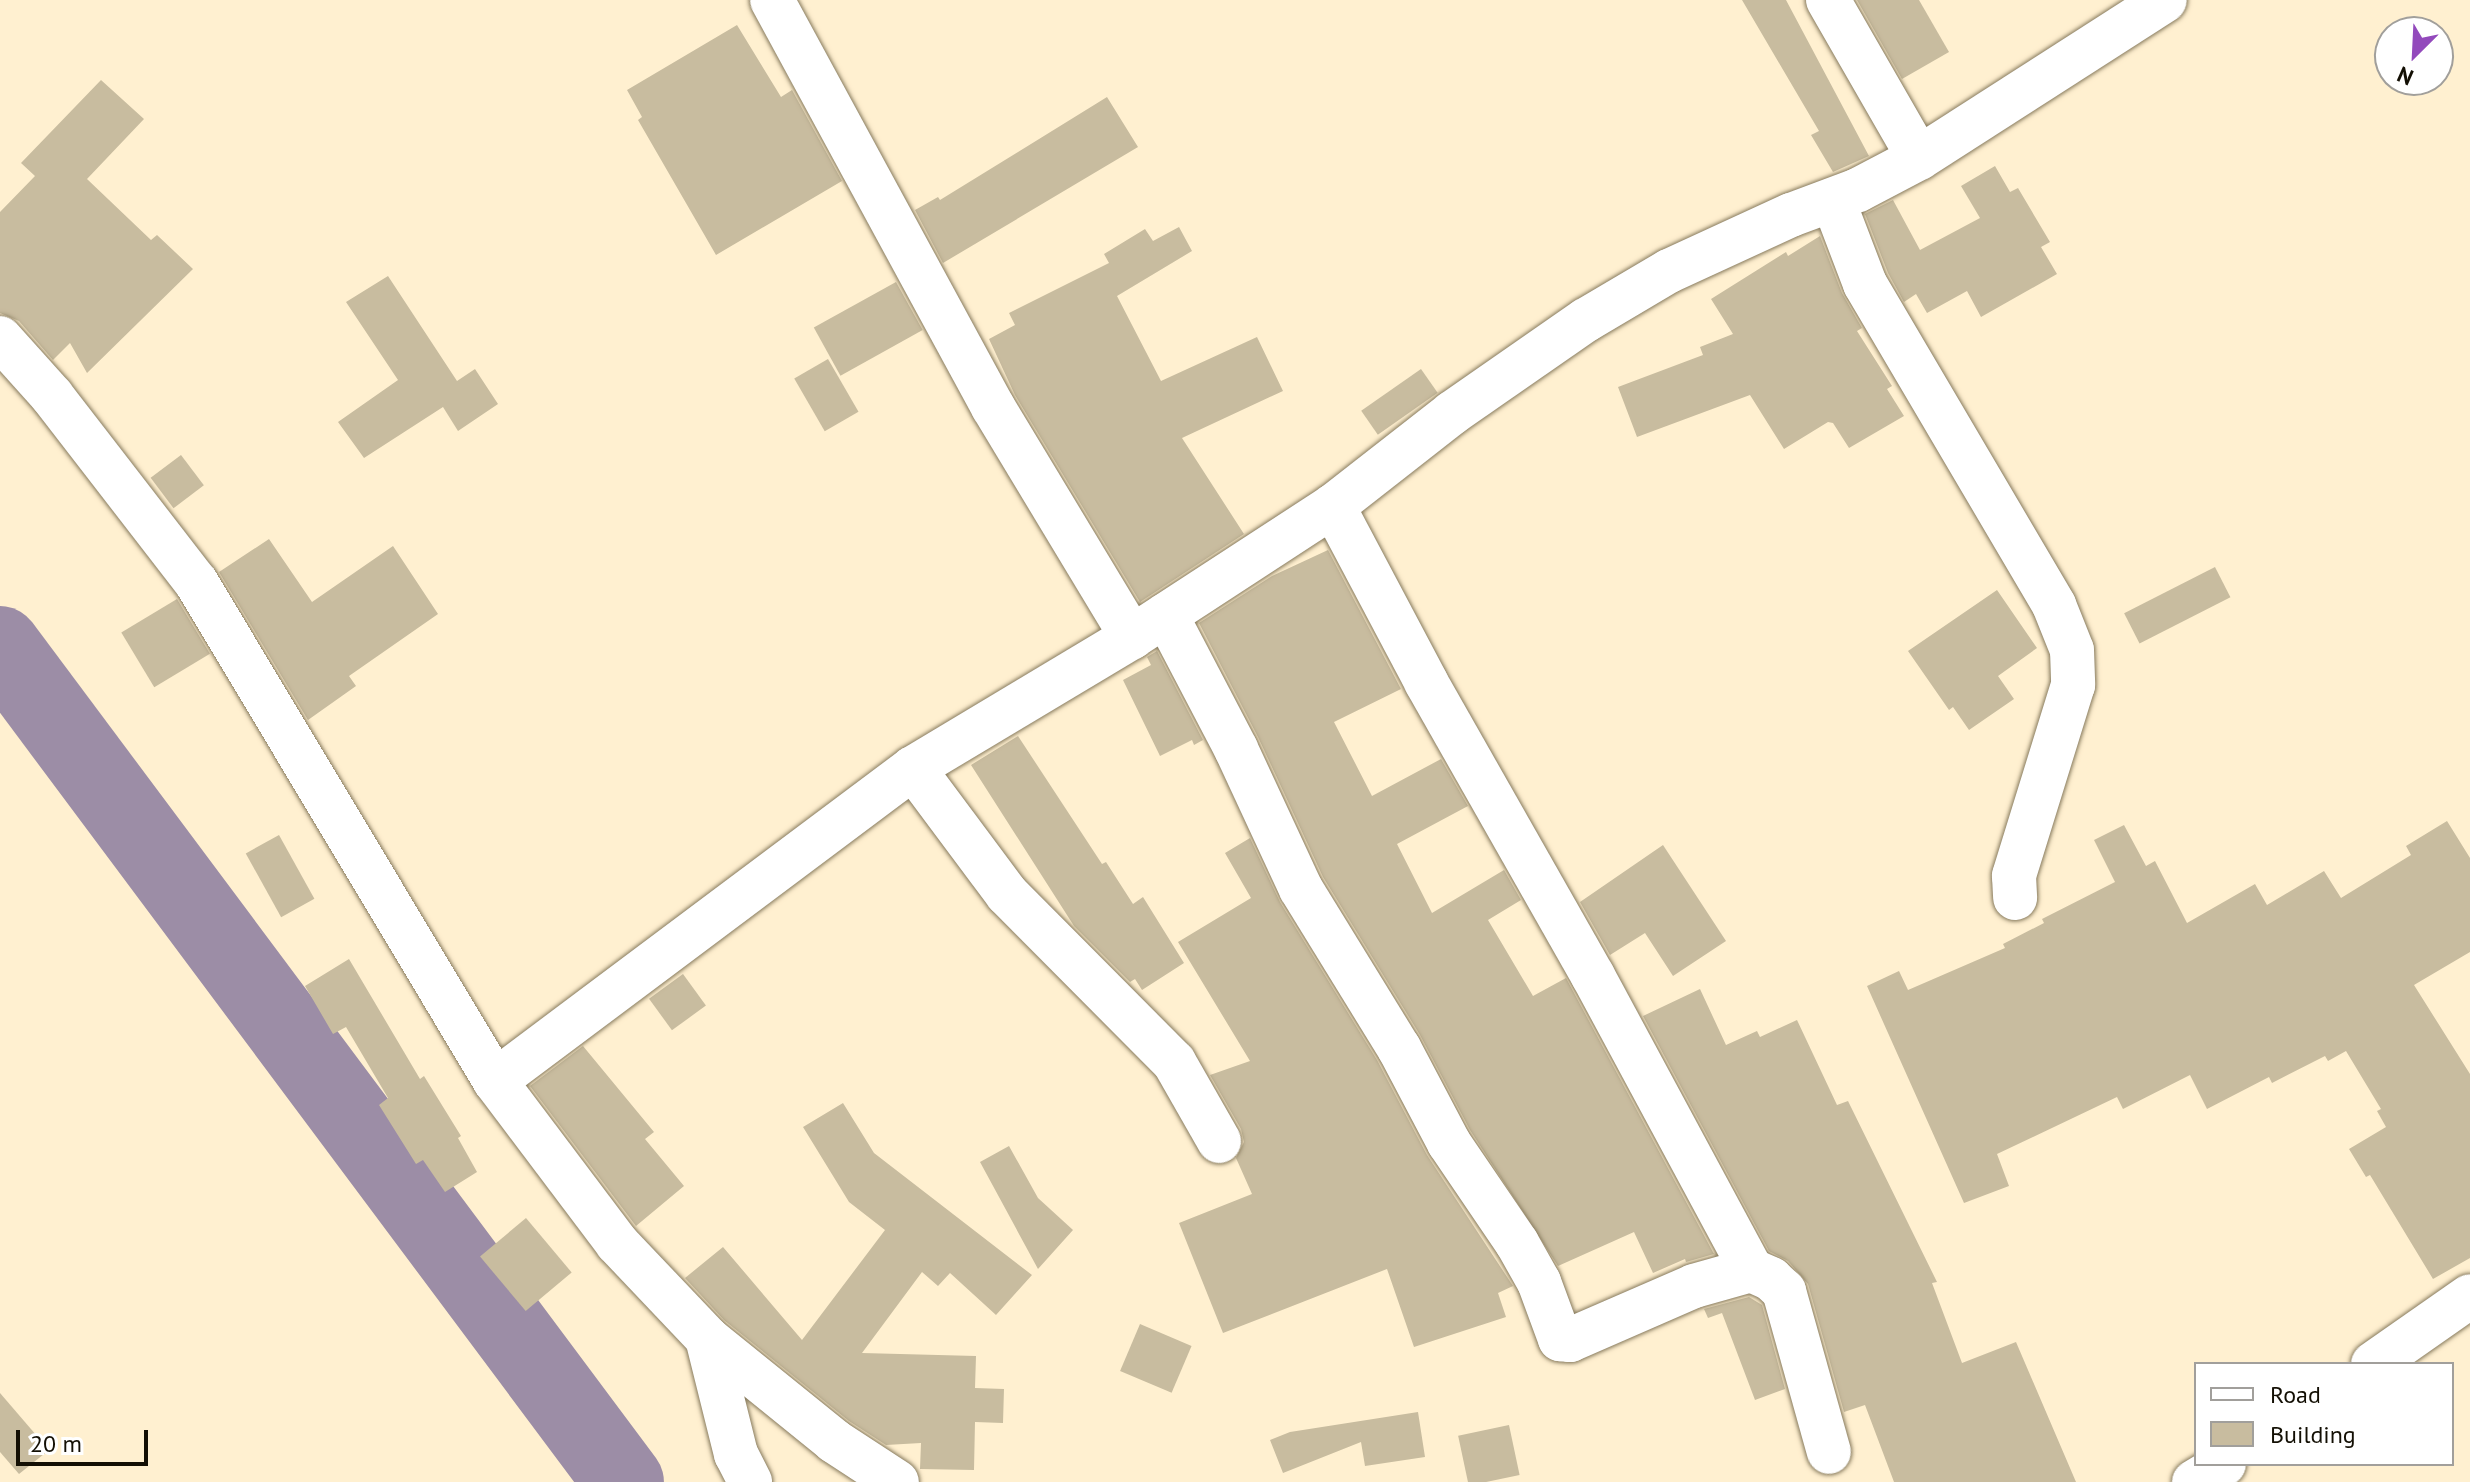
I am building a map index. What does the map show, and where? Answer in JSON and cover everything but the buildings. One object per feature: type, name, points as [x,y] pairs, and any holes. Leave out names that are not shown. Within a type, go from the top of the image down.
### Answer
[{"type":"street","points":[[772,0],[993,407],[1236,749],[1301,889],[1399,1048],[1449,1143],[1539,1282],[1560,1339],[1570,1340],[1694,1286],[1751,1270]]},
{"type":"street","points":[[1828,0],[1919,158]]},
{"type":"street","points":[[495,1081],[913,768],[1149,626],[1333,506],[1452,413],[1586,320],[1669,271],[1833,200],[1919,158],[2165,0]]},
{"type":"street","points":[[1833,200],[1865,284],[2054,605],[2072,650],[2073,685],[2014,876],[2015,898]]},
{"type":"street","points":[[0,338],[52,396],[196,582],[495,1081],[617,1243],[707,1338],[834,1441],[897,1482]]},
{"type":"street","points":[[1333,506],[1460,746],[1593,976],[1751,1270],[1771,1279],[1784,1291],[1829,1452]]},
{"type":"street","points":[[913,768],[1007,894],[1174,1062],[1219,1141]]},
{"type":"street","points":[[2376,1362],[2470,1296]]},
{"type":"street","points":[[707,1338],[736,1454],[750,1482]]},
{"type":"street","points":[[2194,1482],[2221,1466]]},
{"type":"waterway","points":[[0,646],[624,1482]]}]
